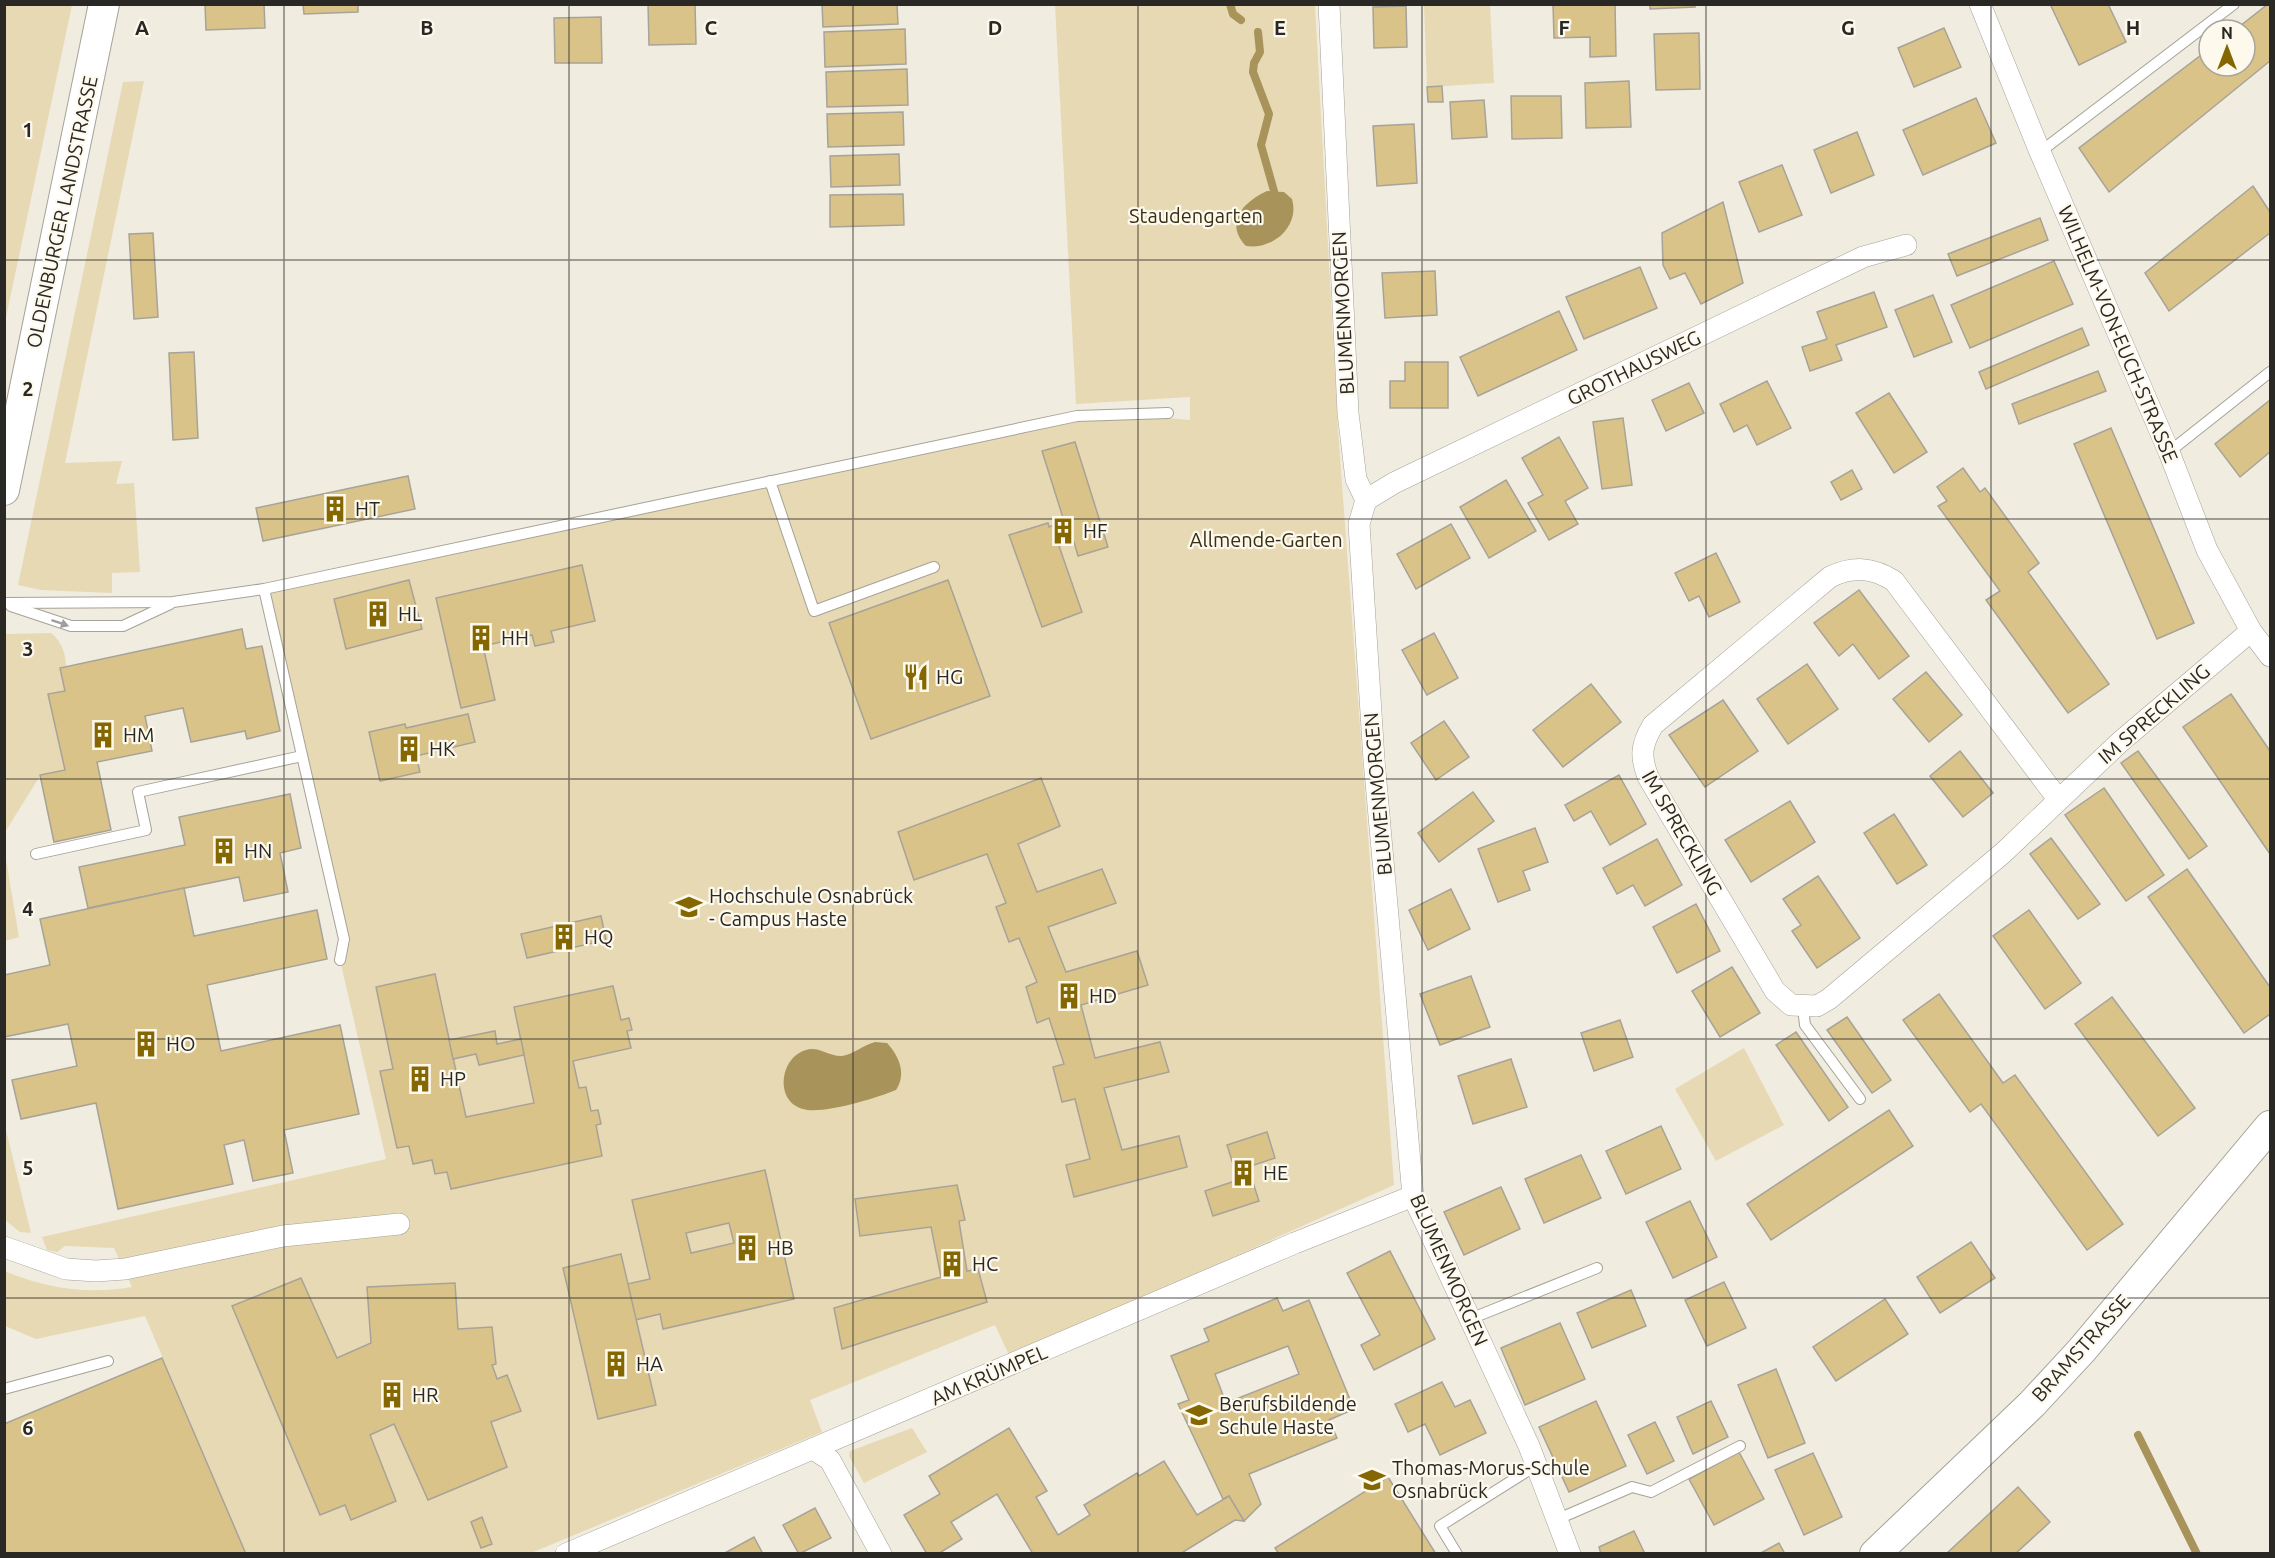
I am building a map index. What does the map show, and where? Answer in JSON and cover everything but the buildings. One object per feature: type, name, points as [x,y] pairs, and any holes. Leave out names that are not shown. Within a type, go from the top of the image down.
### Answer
[{"type":"street","name":"OLDENBURGER LANDSTRASSE","points":[[4,490],[104,4]]},
{"type":"street","name":"BLUMENMORGEN","points":[[1329,4],[1348,413],[1356,479],[1366,500],[1359,524],[1374,760],[1413,1196],[1537,1465],[1570,1554]]},
{"type":"street","name":"WILHELM-VON-EUCH-STRASSE","points":[[1980,4],[2040,152],[2169,452],[2206,550],[2251,631],[2271,656]]},
{"type":"street","name":"GROTHAUSWEG","points":[[1366,500],[1394,483],[1863,257],[1906,245]]},
{"type":"street","name":"IM SPRECKLING","points":[[2058,799],[1894,581],[1880,572],[1860,568],[1844,570],[1830,577],[1653,725],[1643,742],[1641,759],[1648,777],[1774,991],[1783,1001],[1803,1007],[1817,1006],[1829,999],[2003,853],[2058,799],[2151,715],[2251,631]]},
{"type":"street","name":"BRAMSTRASSE","points":[[1875,1554],[2032,1404],[2082,1350],[2271,1126]]},
{"type":"street","name":"AM KRÜMPEL","points":[[566,1554],[1303,1240],[1413,1196]]},
{"type":"street","points":[[4,1247],[66,1269],[106,1271],[283,1236],[399,1224]]},
{"type":"street","points":[[813,1449],[830,1460],[881,1554]]},
{"type":"lane","points":[[2040,152],[2234,4]]},
{"type":"lane","points":[[2169,452],[2271,372]]},
{"type":"lane","points":[[4,603],[173,602],[264,589],[1077,416],[1168,413]]},
{"type":"lane","points":[[771,481],[814,610],[934,567]]},
{"type":"lane","points":[[264,589],[344,939],[339,960]]},
{"type":"lane","points":[[4,603],[71,626],[123,626],[173,602]]},
{"type":"lane","points":[[36,854],[147,830],[138,792],[302,756]]},
{"type":"lane","points":[[1803,1007],[1806,1025],[1860,1099]]},
{"type":"lane","points":[[1470,1319],[1598,1268]]},
{"type":"lane","points":[[4,1389],[108,1361]]},
{"type":"lane","points":[[1558,1519],[1632,1488],[1651,1492],[1740,1446]]},
{"type":"lane","points":[[1457,1554],[1440,1526],[1537,1465]]},
{"type":"green space","points":[[4,5],[72,5],[5,322]]},
{"type":"green space","points":[[1055,5],[1315,5],[1338,430],[1394,1185],[1010,1357],[995,1325],[810,1400],[822,1432],[531,1553],[246,1553],[145,1316],[36,1339],[5,1326],[4,1271],[51,1286],[83,1290],[132,1287],[114,1248],[65,1246],[57,1252],[47,1250],[42,1237],[386,1159],[340,960],[344,939],[266,592],[1071,422],[1168,418],[1190,420],[1190,397],[1076,404]]},
{"type":"green space","points":[[1424,5],[1490,5],[1494,83],[1427,87]]},
{"type":"green space","points":[[144,81],[65,463],[122,461],[116,484],[134,483],[140,572],[112,573],[112,593],[41,590],[18,585],[123,82]]},
{"type":"green space","points":[[51,633],[61,645],[66,660],[65,691],[48,695],[65,770],[40,776],[5,832],[5,634]]},
{"type":"green space","points":[[4,847],[19,937],[5,941],[4,941]]},
{"type":"green space","points":[[1744,1048],[1784,1125],[1716,1161],[1675,1089]]},
{"type":"green space","points":[[4,1126],[31,1233],[20,1232],[5,1220]]},
{"type":"green space","points":[[912,1428],[927,1452],[864,1483],[849,1456],[850,1451]]},
{"type":"shaded area","points":[[1267,191],[1284,192],[1292,199],[1292,218],[1288,227],[1275,240],[1266,244],[1246,246],[1237,229],[1239,214],[1250,201]]},
{"type":"shaded area","points":[[875,1042],[887,1043],[898,1059],[901,1078],[896,1090],[863,1101],[822,1110],[803,1109],[788,1097],[784,1089],[784,1079],[790,1061],[797,1054],[811,1049],[842,1056]]},
{"type":"waterway","points":[[1230,4],[1233,14],[1241,20]]},
{"type":"waterway","points":[[1258,32],[1260,52],[1254,63],[1253,72],[1269,114],[1261,145],[1274,191]]},
{"type":"waterway","points":[[2138,1435],[2197,1554]]},
{"type":"place","name":"HT","points":[[335,509]]},
{"type":"place","name":"HF","points":[[1063,531]]},
{"type":"place","name":"HL","points":[[378,614]]},
{"type":"place","name":"HH","points":[[481,638]]},
{"type":"place","name":"HG","points":[[916,677]]},
{"type":"place","name":"HM","points":[[103,735]]},
{"type":"place","name":"HK","points":[[409,749]]},
{"type":"place","name":"HN","points":[[224,851]]},
{"type":"place","name":"Hochschule Osnabrück - Campus Haste","points":[[689,907]]},
{"type":"place","name":"HQ","points":[[564,937]]},
{"type":"place","name":"HD","points":[[1069,996]]},
{"type":"place","name":"HO","points":[[146,1044]]},
{"type":"place","name":"HP","points":[[420,1079]]},
{"type":"place","name":"HE","points":[[1243,1173]]},
{"type":"place","name":"HB","points":[[747,1248]]},
{"type":"place","name":"HC","points":[[952,1264]]},
{"type":"place","name":"HA","points":[[616,1364]]},
{"type":"place","name":"HR","points":[[392,1395]]},
{"type":"place","name":"Berufsbildende Schule Haste","points":[[1199,1415]]},
{"type":"place","name":"Thomas-Morus-Schule Osnabrück","points":[[1372,1480]]},
{"type":"park label","name":"Staudengarten","points":[[1196,216]]},
{"type":"park label","name":"Allmende-Garten","points":[[1266,540]]}]
